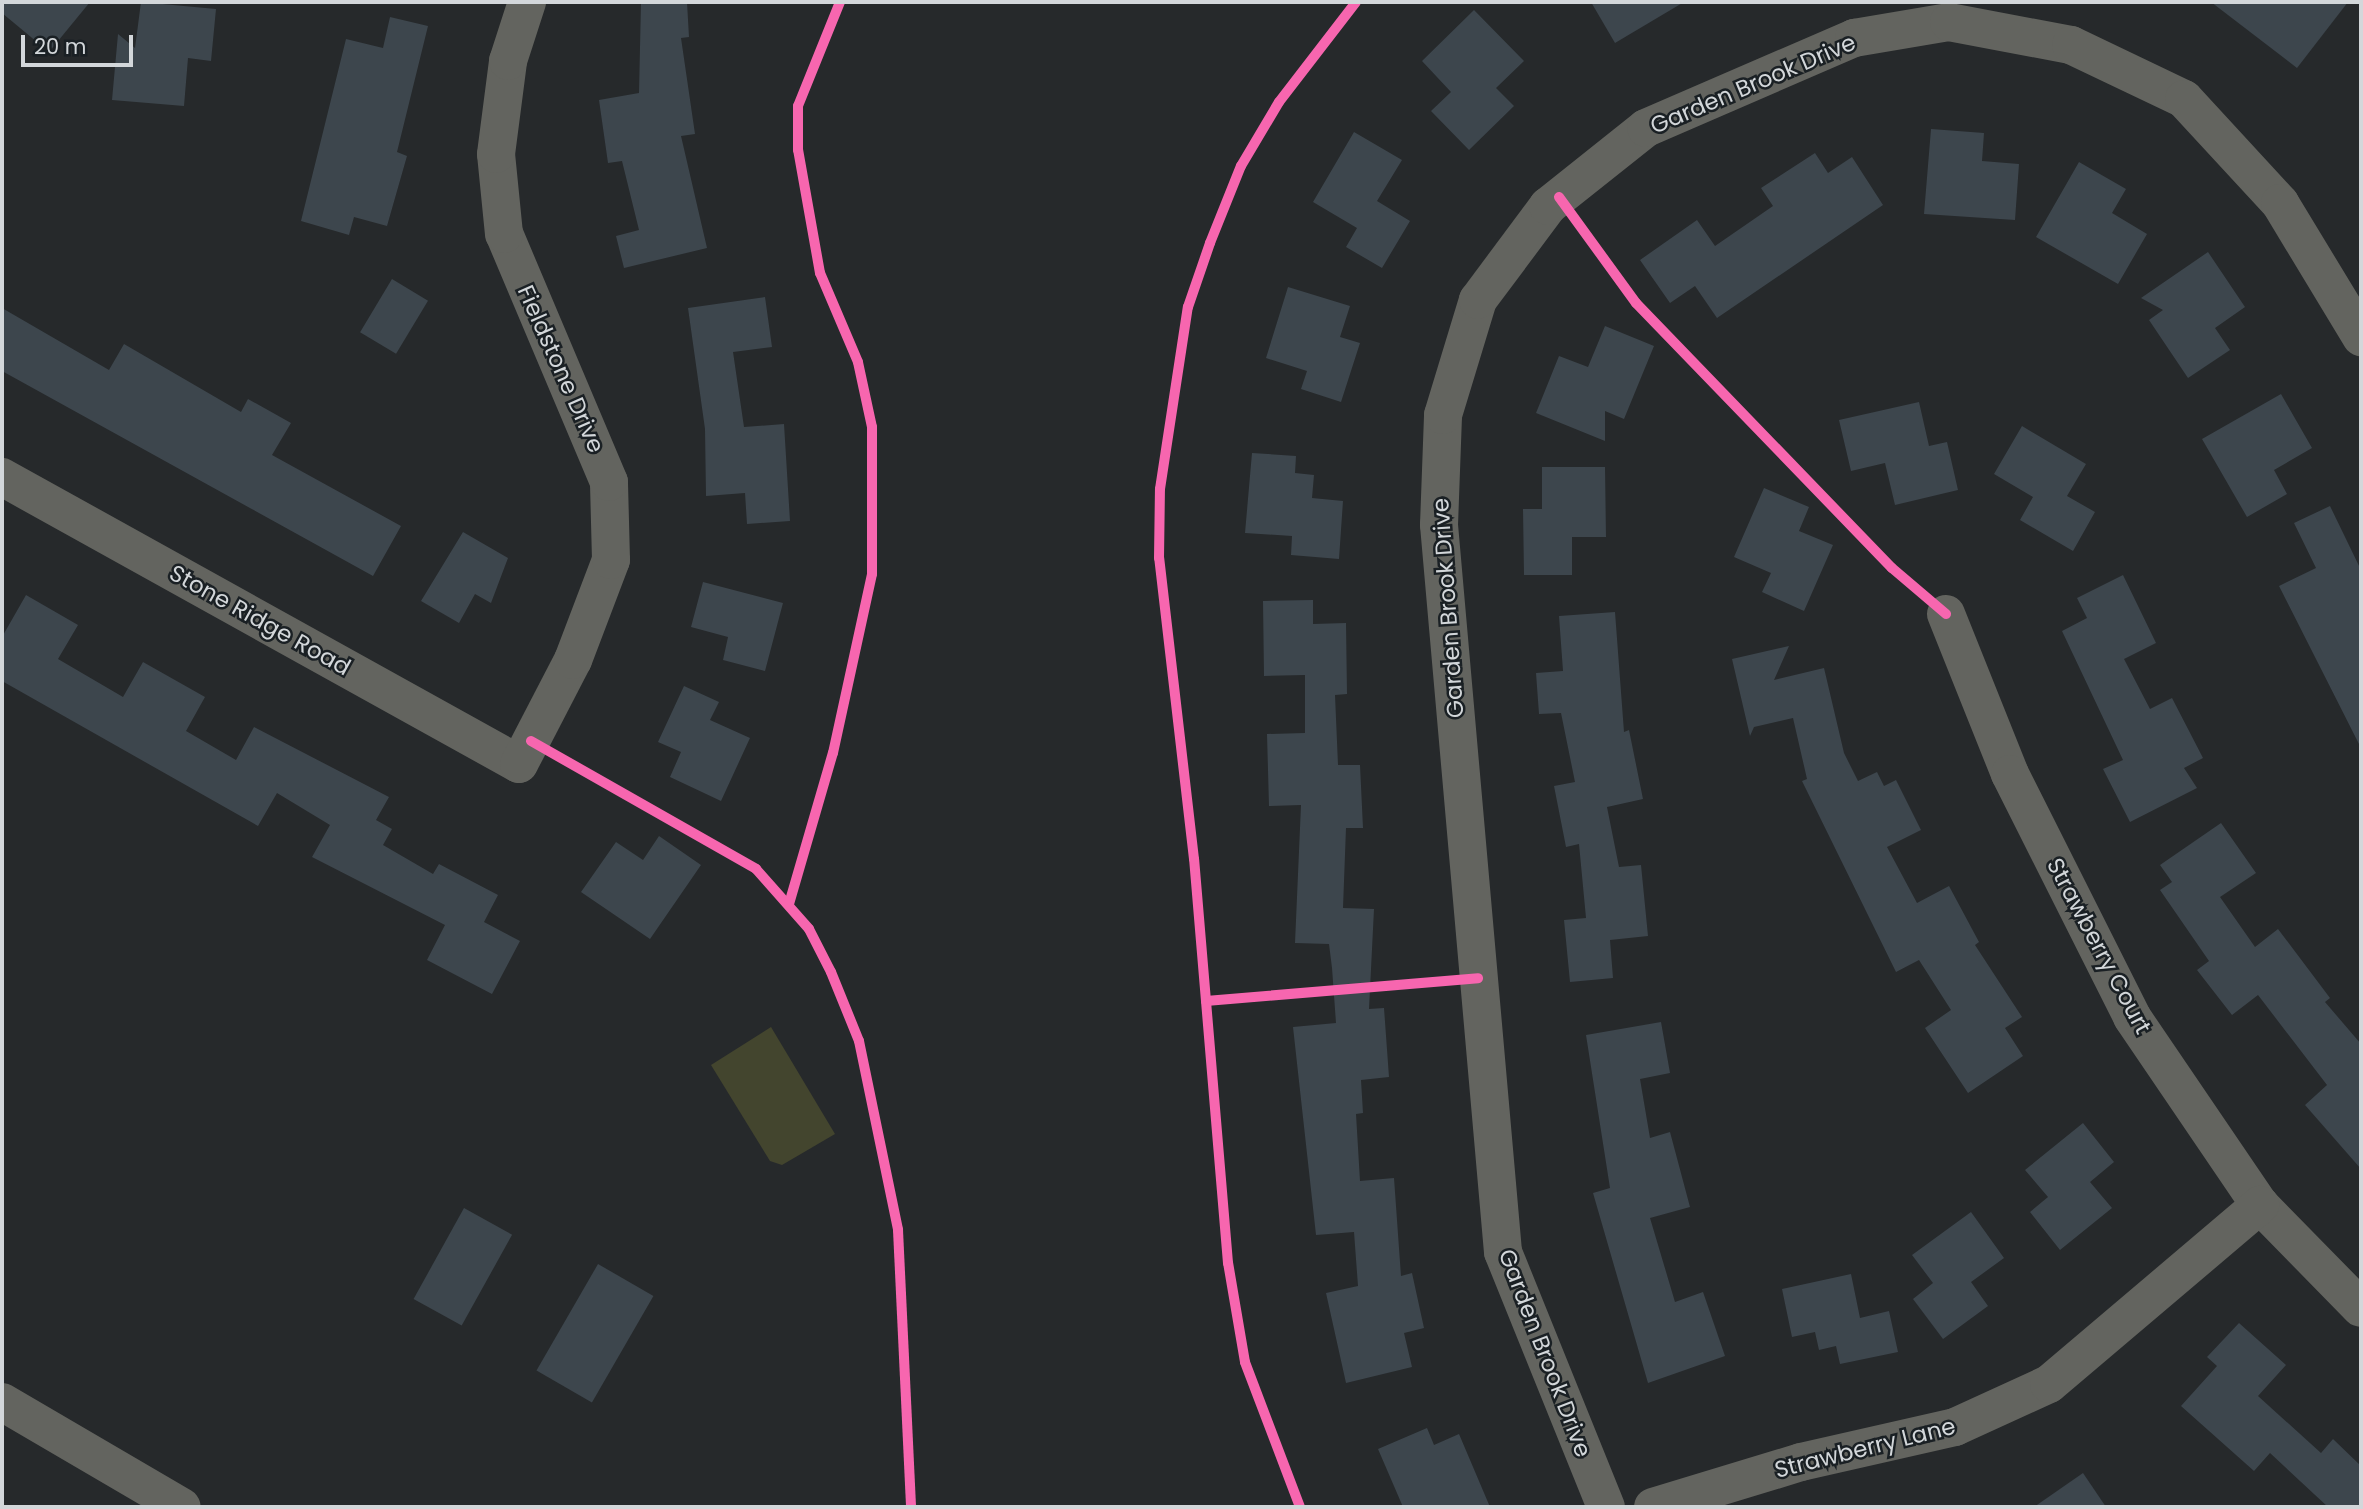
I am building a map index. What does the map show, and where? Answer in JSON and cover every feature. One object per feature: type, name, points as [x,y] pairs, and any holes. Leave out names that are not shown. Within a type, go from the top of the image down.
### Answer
[{"type":"street","name":"Fieldstone Drive","points":[[519,764],[573,660],[611,560],[609,482],[504,234],[496,154],[508,61],[527,2]]},
{"type":"street","name":"Garden Brook Drive","points":[[1606,1507],[1503,1252],[1438,525],[1443,415],[1478,300],[1548,206],[1646,128],[1854,38],[1949,23],[2071,45],[2184,99],[2280,203],[2361,337]]},
{"type":"street","name":"Stone Ridge Road","points":[[2,477],[519,764]]},
{"type":"street","name":"Strawberry Court","points":[[1946,614],[2010,774],[2132,1017],[2260,1205],[2361,1308]]},
{"type":"street","name":"Strawberry Lane","points":[[1653,1507],[1801,1462],[1955,1427],[2049,1384],[2260,1205]]},
{"type":"street","points":[[2,1402],[182,1507]]},
{"type":"green space","points":[[771,1027],[835,1134],[782,1165],[770,1161],[711,1065]]},
{"type":"building","points":[[2,2],[90,2],[49,52],[2,13]]},
{"type":"building","points":[[141,2],[216,9],[211,61],[188,58],[184,106],[112,100],[118,34],[135,48]]},
{"type":"building","points":[[641,2],[687,2],[689,37],[681,38],[695,134],[681,136],[707,248],[624,268],[616,236],[639,230],[622,161],[608,163],[599,100],[639,93]]},
{"type":"building","points":[[1591,2],[1684,2],[1615,43]]},
{"type":"building","points":[[2211,2],[2348,2],[2297,68]]},
{"type":"building","points":[[1474,10],[1524,61],[1496,88],[1514,106],[1469,150],[1431,111],[1451,92],[1422,61]]},
{"type":"building","points":[[390,17],[428,26],[397,152],[407,156],[387,226],[354,217],[349,235],[301,221],[346,39],[383,48]]},
{"type":"building","points":[[1931,129],[1984,133],[1982,161],[2019,164],[2015,220],[1924,214]]},
{"type":"building","points":[[1354,132],[1402,160],[1377,201],[1410,221],[1382,268],[1346,247],[1357,228],[1313,202]]},
{"type":"building","points":[[1815,153],[1828,173],[1852,157],[1883,205],[1717,318],[1695,286],[1670,303],[1640,260],[1697,220],[1715,246],[1773,206],[1761,188]]},
{"type":"building","points":[[2079,162],[2126,189],[2112,213],[2147,234],[2118,284],[2036,237]]},
{"type":"building","points":[[2208,252],[2245,307],[2215,328],[2230,350],[2188,378],[2149,320],[2163,310],[2141,298]]},
{"type":"building","points":[[392,279],[428,301],[396,354],[360,332]]},
{"type":"building","points":[[1288,287],[1350,306],[1340,337],[1360,343],[1341,402],[1301,389],[1307,371],[1266,358]]},
{"type":"building","points":[[765,297],[772,347],[733,352],[744,427],[784,424],[790,521],[747,524],[745,493],[706,496],[705,429],[688,308]]},
{"type":"building","points":[[2,308],[109,370],[124,344],[241,412],[248,399],[291,423],[272,455],[401,526],[373,576],[2,371]]},
{"type":"building","points":[[1605,326],[1654,346],[1624,419],[1605,411],[1605,441],[1536,413],[1559,356],[1588,367]]},
{"type":"building","points":[[2281,394],[2312,448],[2274,470],[2287,494],[2247,517],[2202,439]]},
{"type":"building","points":[[1919,402],[1929,446],[1947,442],[1958,490],[1895,505],[1885,463],[1851,471],[1839,420]]},
{"type":"building","points":[[2022,426],[2086,464],[2067,496],[2095,512],[2073,551],[2020,520],[2033,497],[1994,474]]},
{"type":"building","points":[[1252,453],[1296,456],[1295,473],[1314,475],[1312,498],[1343,501],[1339,559],[1291,555],[1292,536],[1245,533]]},
{"type":"building","points":[[1542,467],[1605,467],[1606,537],[1572,537],[1572,575],[1524,575],[1523,509],[1542,509]]},
{"type":"building","points":[[1764,488],[1809,507],[1799,531],[1833,545],[1804,611],[1762,592],[1771,573],[1734,557]]},
{"type":"building","points":[[2330,506],[2361,570],[2361,748],[2279,586],[2316,568],[2294,523]]},
{"type":"building","points":[[463,532],[508,558],[491,603],[475,594],[459,623],[421,601]]},
{"type":"building","points":[[2123,575],[2156,643],[2124,659],[2150,709],[2172,698],[2203,758],[2184,768],[2197,788],[2130,822],[2103,769],[2123,760],[2062,631],[2087,618],[2077,598]]},
{"type":"building","points":[[703,582],[783,603],[765,671],[723,660],[728,637],[691,627]]},
{"type":"building","points":[[26,595],[78,625],[58,659],[123,697],[143,662],[205,697],[186,731],[236,760],[254,727],[389,797],[376,820],[392,829],[383,845],[433,874],[439,864],[498,895],[484,922],[520,941],[492,994],[427,960],[445,925],[312,857],[330,825],[277,793],[258,826],[2,681],[2,637]]},
{"type":"building","points":[[1313,600],[1313,624],[1346,623],[1347,694],[1335,695],[1338,765],[1360,765],[1363,828],[1346,828],[1343,908],[1374,909],[1369,1009],[1384,1008],[1389,1077],[1361,1080],[1363,1113],[1356,1114],[1360,1181],[1394,1178],[1401,1276],[1412,1273],[1424,1328],[1404,1333],[1412,1367],[1346,1383],[1326,1293],[1358,1286],[1354,1232],[1316,1235],[1293,1027],[1336,1023],[1329,944],[1295,943],[1301,805],[1269,806],[1267,734],[1305,733],[1305,675],[1264,676],[1263,601]]},
{"type":"building","points":[[1615,612],[1624,732],[1629,730],[1643,799],[1607,807],[1619,867],[1641,865],[1648,936],[1610,940],[1613,978],[1570,982],[1564,920],[1586,918],[1579,844],[1566,847],[1554,786],[1575,782],[1561,713],[1539,714],[1536,673],[1563,671],[1559,616]]},
{"type":"building","points":[[1789,646],[1774,680],[1824,668],[1844,753],[1858,781],[1877,772],[1884,786],[1896,780],[1921,830],[1887,847],[1917,903],[1949,886],[1979,942],[1975,945],[2022,1017],[2005,1028],[2023,1056],[1968,1093],[1925,1028],[1951,1010],[1919,960],[1896,972],[1802,781],[1807,779],[1793,718],[1754,727],[1750,736],[1732,659]]},
{"type":"building","points":[[684,686],[719,702],[710,720],[750,738],[721,801],[670,777],[681,752],[658,742]]},
{"type":"building","points":[[2221,823],[2256,873],[2220,897],[2255,947],[2278,929],[2330,998],[2325,1002],[2361,1044],[2361,1169],[2305,1105],[2327,1085],[2258,995],[2232,1015],[2197,970],[2209,961],[2160,890],[2172,882],[2160,865]]},
{"type":"building","points":[[659,836],[701,865],[650,939],[581,892],[616,842],[643,860]]},
{"type":"building","points":[[1661,1022],[1670,1073],[1640,1079],[1650,1138],[1670,1132],[1690,1207],[1650,1218],[1675,1302],[1703,1292],[1725,1356],[1648,1383],[1593,1193],[1610,1188],[1586,1035]]},
{"type":"building","points":[[2083,1123],[2114,1162],[2090,1182],[2112,1208],[2060,1250],[2030,1212],[2048,1197],[2025,1170]]},
{"type":"building","points":[[464,1208],[512,1235],[462,1326],[414,1299]]},
{"type":"building","points":[[1971,1212],[2004,1258],[1971,1282],[1988,1306],[1943,1339],[1913,1299],[1933,1283],[1912,1255]]},
{"type":"building","points":[[598,1264],[653,1296],[592,1403],[536,1371]]},
{"type":"building","points":[[1851,1274],[1860,1318],[1889,1311],[1898,1352],[1840,1364],[1836,1346],[1819,1350],[1815,1332],[1792,1337],[1782,1289]]},
{"type":"building","points":[[2239,1323],[2286,1365],[2258,1396],[2321,1453],[2333,1439],[2361,1466],[2361,1507],[2328,1507],[2270,1453],[2254,1471],[2181,1406],[2217,1366],[2207,1357]]},
{"type":"building","points":[[1427,1428],[1434,1445],[1459,1434],[1490,1507],[1403,1507],[1378,1449]]},
{"type":"building","points":[[2083,1473],[2106,1507],[2034,1507]]},
{"type":"cycle path","points":[[789,904],[833,753],[872,574],[872,427],[858,362],[820,273],[798,150],[798,106],[840,2]]},
{"type":"cycle path","points":[[1300,1507],[1245,1362],[1228,1263],[1194,859],[1159,558],[1160,489],[1188,307],[1210,243],[1241,166],[1279,102],[1356,2]]},
{"type":"cycle path","points":[[1559,197],[1636,303],[1892,568],[1946,614]]},
{"type":"cycle path","points":[[531,741],[756,869],[809,929],[831,972],[859,1041],[898,1230],[911,1507]]},
{"type":"cycle path","points":[[1206,1001],[1478,978]]}]
